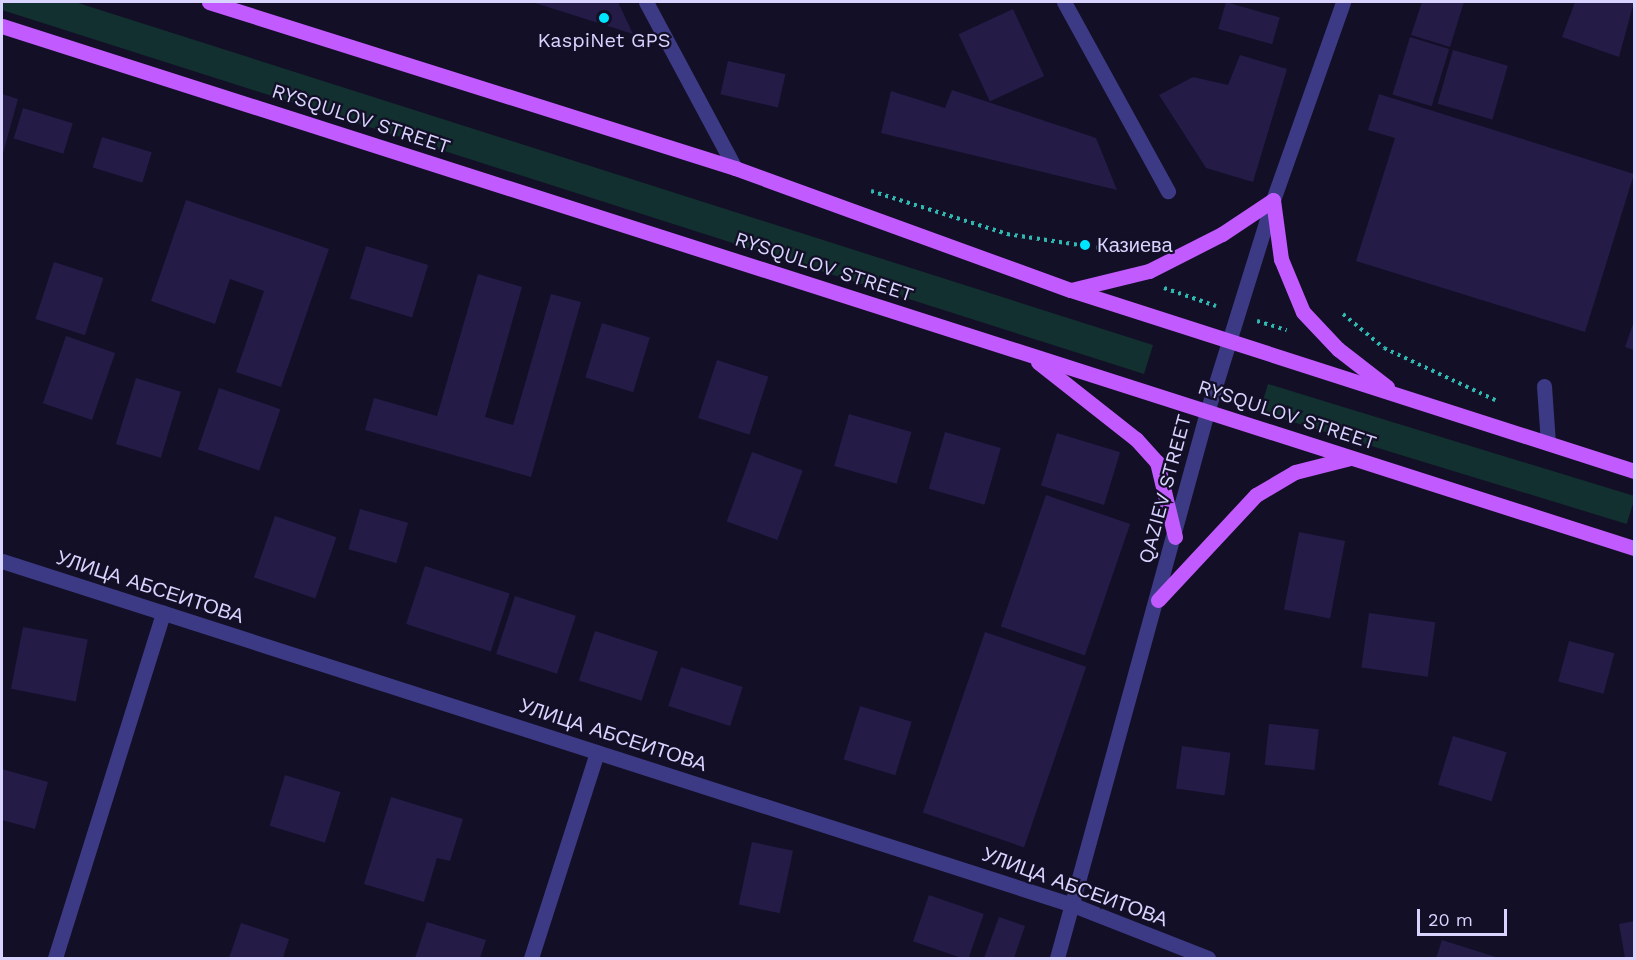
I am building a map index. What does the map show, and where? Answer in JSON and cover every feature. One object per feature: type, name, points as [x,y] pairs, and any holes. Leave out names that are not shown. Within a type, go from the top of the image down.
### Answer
[{"type":"main road","points":[[209,2],[735,168],[1071,290],[1635,471]]},
{"type":"main road","name":"RYSQULOV STREET","points":[[2,26],[1635,548]]},
{"type":"main road","points":[[1071,290],[1149,271],[1222,234],[1273,200],[1281,259],[1303,312],[1338,349],[1393,392]]},
{"type":"main road","points":[[1029,355],[1112,419],[1157,462],[1175,537]]},
{"type":"main road","points":[[1158,600],[1256,495],[1295,472],[1351,458]]},
{"type":"street","points":[[646,2],[735,168]]},
{"type":"street","points":[[1064,2],[1168,191]]},
{"type":"street","name":"QAZIEV STREET","points":[[1057,958],[1158,600],[1207,412],[1231,342],[1273,200],[1343,2]]},
{"type":"street","points":[[1544,386],[1548,443]]},
{"type":"street","name":"УЛИЦА АБСЕИТОВА","points":[[2,561],[1073,904],[1208,958]]},
{"type":"street","points":[[55,958],[163,613]]},
{"type":"street","points":[[531,958],[597,752]]},
{"type":"path","points":[[1161,287],[1224,309]]},
{"type":"path","points":[[1343,314],[1384,348],[1500,402]]},
{"type":"green space","points":[[2,2],[75,2],[1153,345],[1144,374],[2,10]]},
{"type":"green space","points":[[1268,384],[1634,496],[1627,524],[1260,412]]},
{"type":"building","name":"KaspiNet GPS","points":[[532,2],[618,2],[633,34]]},
{"type":"building","points":[[1226,2],[1280,17],[1272,44],[1218,29]]},
{"type":"building","points":[[1422,2],[1464,2],[1450,47],[1411,35]]},
{"type":"building","points":[[1575,2],[1634,2],[1619,57],[1562,37]]},
{"type":"building","points":[[1013,9],[1044,76],[990,101],[959,34]]},
{"type":"building","points":[[1410,37],[1449,49],[1432,106],[1392,94]]},
{"type":"building","points":[[1453,50],[1508,66],[1492,120],[1438,104]]},
{"type":"building","points":[[1240,55],[1287,69],[1253,182],[1206,168],[1159,95],[1193,77],[1228,85]]},
{"type":"building","points":[[728,61],[785,74],[778,107],[720,94]]},
{"type":"building","points":[[952,90],[1096,138],[1117,190],[881,133],[891,91],[945,108]]},
{"type":"building","points":[[2,94],[18,99],[2,157]]},
{"type":"building","points":[[1379,94],[1634,174],[1585,332],[1356,261],[1395,138],[1368,130]]},
{"type":"building","points":[[23,108],[73,123],[63,154],[14,139]]},
{"type":"building","points":[[102,137],[152,152],[142,183],[93,168]]},
{"type":"building","points":[[186,200],[329,249],[281,387],[236,372],[264,291],[230,279],[215,324],[151,301]]},
{"type":"building","points":[[366,246],[428,265],[412,318],[350,299]]},
{"type":"building","points":[[54,262],[103,278],[85,335],[35,319]]},
{"type":"building","points":[[478,274],[522,287],[485,417],[513,425],[551,294],[581,302],[531,477],[365,430],[374,398],[437,416]]},
{"type":"building","points":[[1634,321],[1634,350],[1625,347]]},
{"type":"building","points":[[602,323],[650,338],[633,392],[585,378]]},
{"type":"building","points":[[66,336],[115,353],[92,420],[43,403]]},
{"type":"building","points":[[717,360],[768,377],[750,435],[698,418]]},
{"type":"building","points":[[136,378],[181,392],[161,458],[116,444]]},
{"type":"building","points":[[219,388],[280,409],[259,471],[198,449]]},
{"type":"building","points":[[849,414],[911,432],[897,484],[834,466]]},
{"type":"building","points":[[945,432],[1001,448],[984,505],[929,489]]},
{"type":"building","points":[[1057,433],[1120,452],[1104,505],[1041,486]]},
{"type":"building","points":[[752,452],[803,470],[777,540],[727,522]]},
{"type":"building","points":[[1046,495],[1130,524],[1085,655],[1001,626]]},
{"type":"building","points":[[360,509],[408,523],[396,563],[348,549]]},
{"type":"building","points":[[275,516],[336,537],[315,599],[254,577]]},
{"type":"building","points":[[1299,532],[1345,541],[1330,619],[1284,610]]},
{"type":"building","points":[[425,566],[510,594],[491,652],[406,624]]},
{"type":"building","points":[[515,596],[576,616],[557,674],[496,654]]},
{"type":"building","points":[[1369,613],[1435,622],[1428,677],[1361,667]]},
{"type":"building","points":[[23,627],[88,640],[76,701],[11,689]]},
{"type":"building","points":[[595,631],[658,651],[642,701],[579,680]]},
{"type":"building","points":[[985,632],[1086,667],[1024,847],[923,813]]},
{"type":"building","points":[[1569,641],[1614,653],[1604,694],[1558,682]]},
{"type":"building","points":[[681,667],[743,687],[730,726],[668,706]]},
{"type":"building","points":[[860,706],[912,722],[895,775],[844,760]]},
{"type":"building","points":[[1269,724],[1319,729],[1314,770],[1265,765]]},
{"type":"building","points":[[1453,736],[1507,752],[1492,801],[1438,785]]},
{"type":"building","points":[[1182,746],[1231,753],[1225,795],[1176,789]]},
{"type":"building","points":[[2,769],[48,782],[35,829],[2,820]]},
{"type":"building","points":[[285,775],[340,792],[325,843],[270,826]]},
{"type":"building","points":[[391,797],[463,819],[450,861],[437,858],[424,902],[364,884]]},
{"type":"building","points":[[752,842],[793,851],[780,913],[739,905]]},
{"type":"building","points":[[929,895],[984,914],[969,958],[961,958],[913,941]]},
{"type":"building","points":[[999,917],[1025,926],[1014,958],[984,958]]},
{"type":"building","points":[[1634,921],[1634,958],[1625,958],[1619,924]]},
{"type":"building","points":[[427,922],[486,940],[480,958],[415,958]]},
{"type":"building","points":[[241,923],[289,939],[283,958],[229,958]]},
{"type":"building","points":[[1442,940],[1499,958],[1436,958]]},
{"type":"place","name":"KaspiNet GPS","points":[[604,18]]},
{"type":"place","name":"Казиева","points":[[1085,245]]}]
